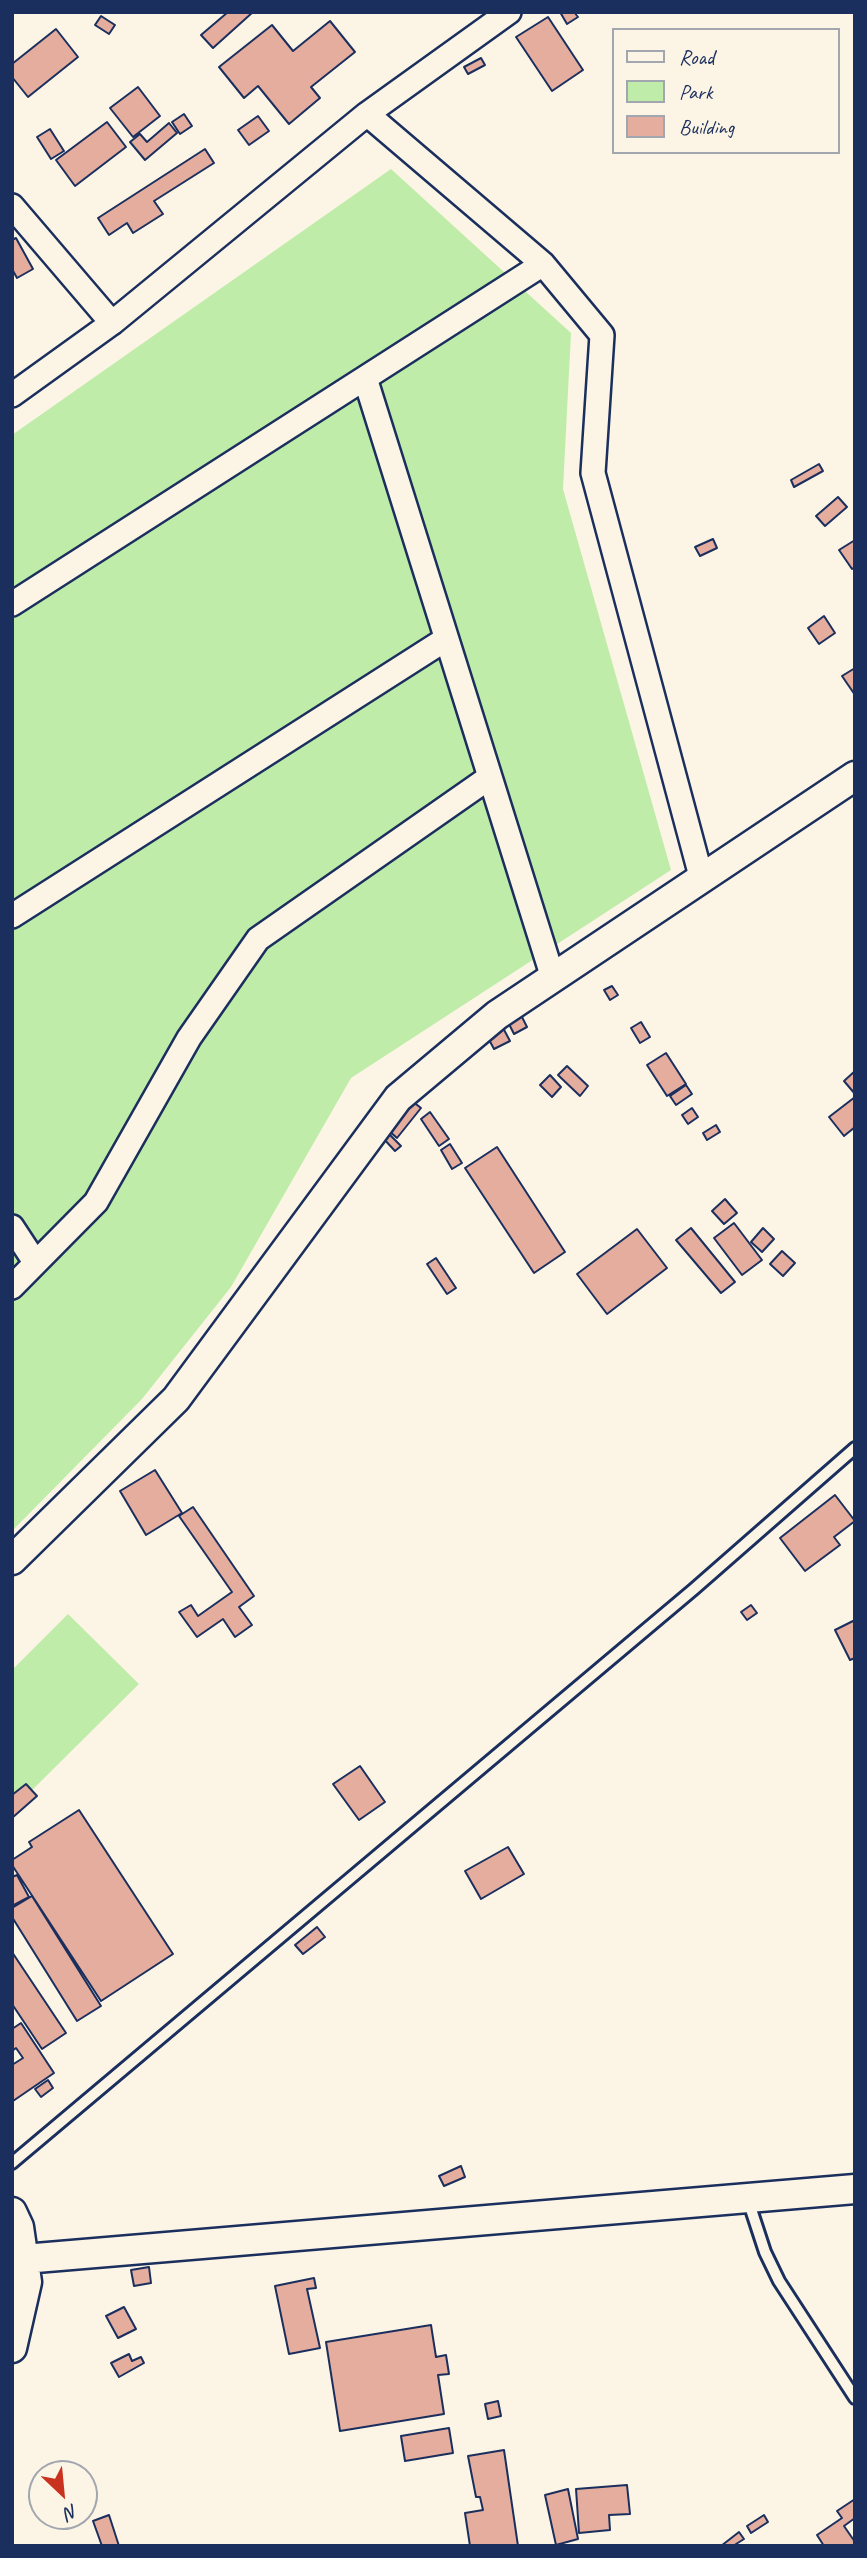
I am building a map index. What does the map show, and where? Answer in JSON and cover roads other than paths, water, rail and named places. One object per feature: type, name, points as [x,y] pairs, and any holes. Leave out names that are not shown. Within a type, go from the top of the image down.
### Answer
[{"type":"street","points":[[12,395],[112,323],[368,114],[509,12]]},
{"type":"street","points":[[368,114],[542,264],[603,335],[593,473],[702,880]]},
{"type":"street","points":[[12,206],[112,323]]},
{"type":"street","points":[[12,604],[542,264]]},
{"type":"street","points":[[365,378],[553,978]]},
{"type":"street","points":[[12,916],[446,639]]},
{"type":"street","points":[[12,1560],[176,1399],[398,1098],[497,1015],[855,776]]},
{"type":"street","points":[[12,1287],[96,1202],[189,1038],[258,939],[490,777]]},
{"type":"street","points":[[12,1227],[34,1262]]},
{"type":"street","points":[[18,2258],[855,2189]]},
{"type":"street","points":[[12,2211],[19,2227],[18,2258],[27,2283],[12,2348]]},
{"type":"lane","points":[[12,2163],[673,1607],[855,1448]]},
{"type":"lane","points":[[747,2197],[765,2252],[779,2281],[855,2398]]}]
